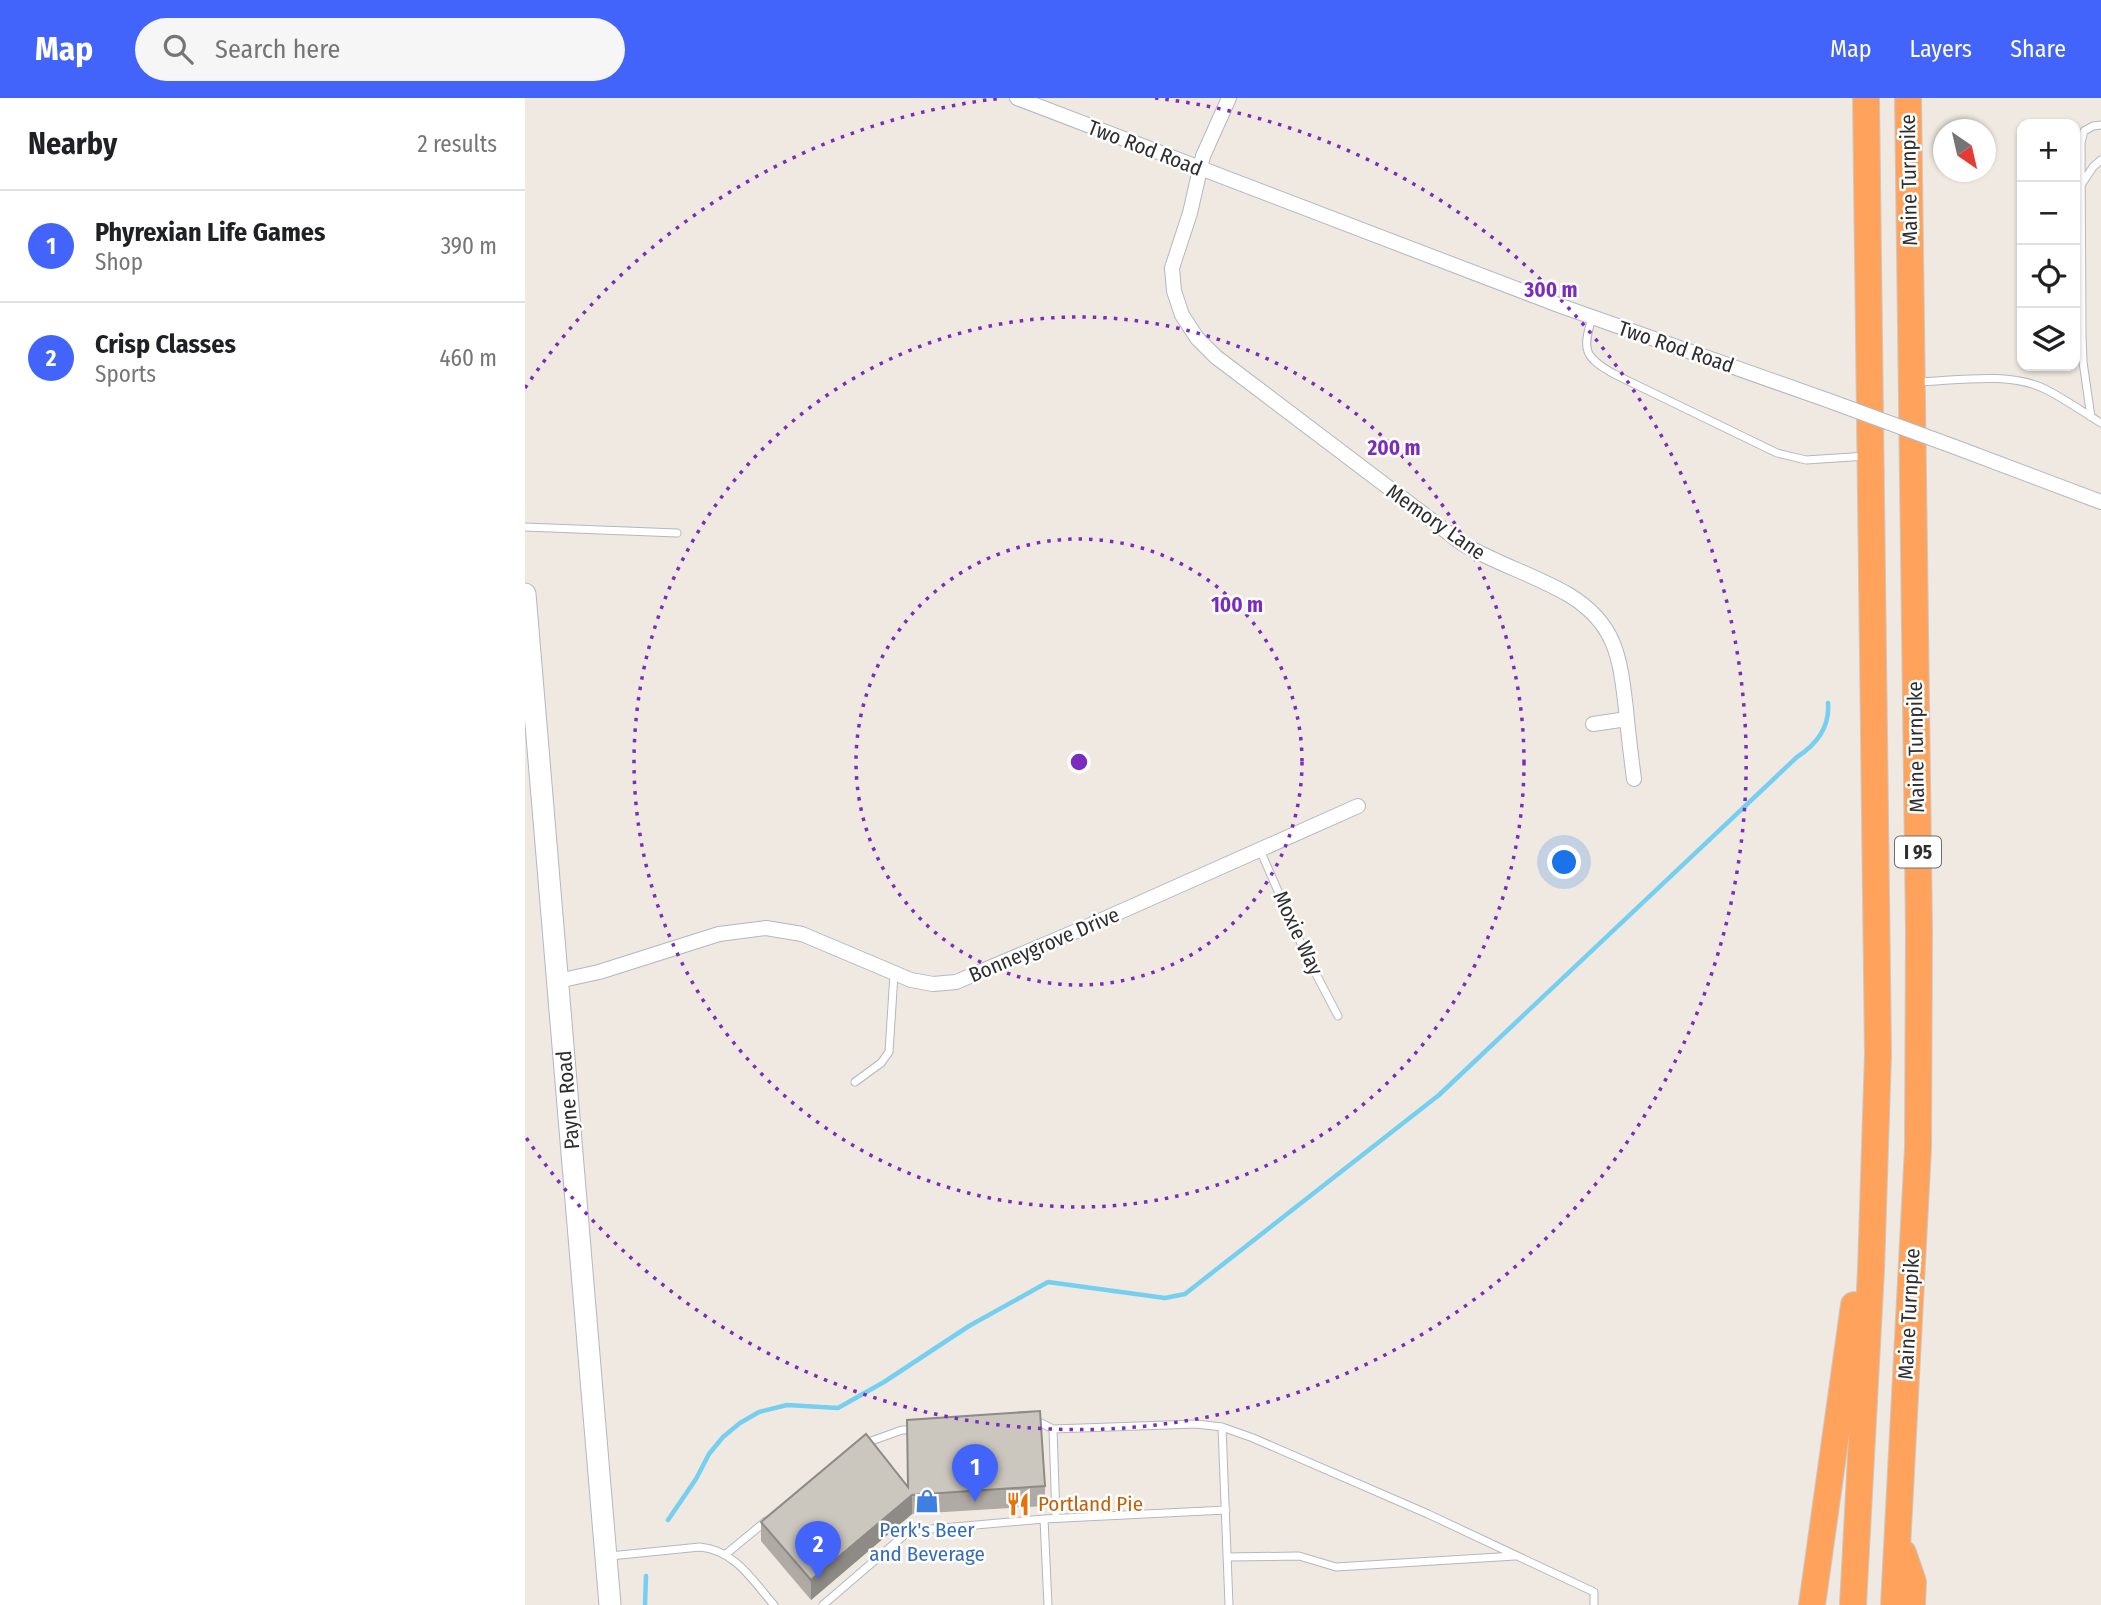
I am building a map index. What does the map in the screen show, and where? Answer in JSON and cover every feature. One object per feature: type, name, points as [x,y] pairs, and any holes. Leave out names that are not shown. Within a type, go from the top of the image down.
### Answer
[{"type":"highway","name":"Maine Turnpike","points":[[1853,1605],[1878,1054],[1866,98]]},
{"type":"highway","name":"Maine Turnpike","points":[[1894,1605],[1918,1148],[1919,931],[1908,98]]},
{"type":"highway","points":[[1812,1605],[1875,1161]]},
{"type":"highway","points":[[1897,1538],[1913,1582],[1912,1605]]},
{"type":"main road","name":"Payne Road","points":[[525,594],[610,1605]]},
{"type":"street","name":"Two Rod Road","points":[[1017,98],[1592,318],[1827,400],[2101,502]]},
{"type":"street","name":"Memory Lane","points":[[1229,98],[1203,156],[1190,213],[1172,268],[1177,303],[1186,324],[1197,338],[1227,365],[1463,544],[1558,589],[1589,610],[1606,630],[1618,654],[1634,779]]},
{"type":"street","points":[[1593,724],[1627,719]]},
{"type":"street","name":"Bonneygrove Drive","points":[[558,981],[637,961],[719,934],[766,928],[802,934],[894,974],[933,984],[964,979],[1358,806]]},
{"type":"lane","points":[[2091,417],[2082,335],[2081,136],[2088,128],[2101,125]]},
{"type":"lane","points":[[2081,186],[2089,172],[2101,160]]},
{"type":"lane","points":[[1592,318],[1585,346],[1590,357],[1599,366],[1727,430],[1770,450],[1796,458],[1816,460],[1871,456]]},
{"type":"lane","points":[[1912,382],[1990,380],[2028,383],[2045,389],[2101,423]]},
{"type":"lane","points":[[525,527],[677,533]]},
{"type":"lane","name":"Moxie Way","points":[[1260,850],[1306,955],[1338,1016]]},
{"type":"lane","points":[[855,1082],[881,1063],[889,1052],[894,974]]},
{"type":"lane","points":[[1029,1423],[1041,1423],[1053,1429],[1196,1424],[1221,1427],[1253,1438],[1594,1592],[1594,1605]]},
{"type":"lane","points":[[1221,1427],[1229,1605]]},
{"type":"lane","points":[[857,1446],[902,1430],[929,1429]]},
{"type":"lane","points":[[1053,1429],[1056,1518]]},
{"type":"lane","points":[[823,1605],[909,1531],[1056,1518],[1226,1510]]},
{"type":"lane","points":[[726,1554],[771,1517]]},
{"type":"lane","points":[[1044,1519],[1048,1605]]},
{"type":"lane","points":[[607,1556],[701,1547],[726,1554],[739,1563],[774,1605]]},
{"type":"lane","points":[[1227,1557],[1299,1556],[1336,1567],[1517,1556]]},
{"type":"building","points":[[1040,1411],[1045,1486],[912,1495],[811,1580],[761,1522],[866,1434],[908,1487],[907,1420]]},
{"type":"waterway","points":[[668,1520],[696,1479],[709,1454],[723,1437],[740,1423],[759,1412],[787,1405],[838,1408],[884,1382],[969,1326],[1048,1282],[1165,1298],[1185,1294],[1439,1095],[1811,746],[1821,734],[1827,720],[1828,703]]},
{"type":"waterway","points":[[645,1605],[646,1576]]},
{"type":"place","name":"Perk's Beer and Beverage","points":[[927,1501]]},
{"type":"place","name":"Phyrexian Life Games","points":[[975,1502]]},
{"type":"place","name":"Portland Pie","points":[[1018,1504]]},
{"type":"place","name":"Crisp Classes","points":[[818,1579]]}]
